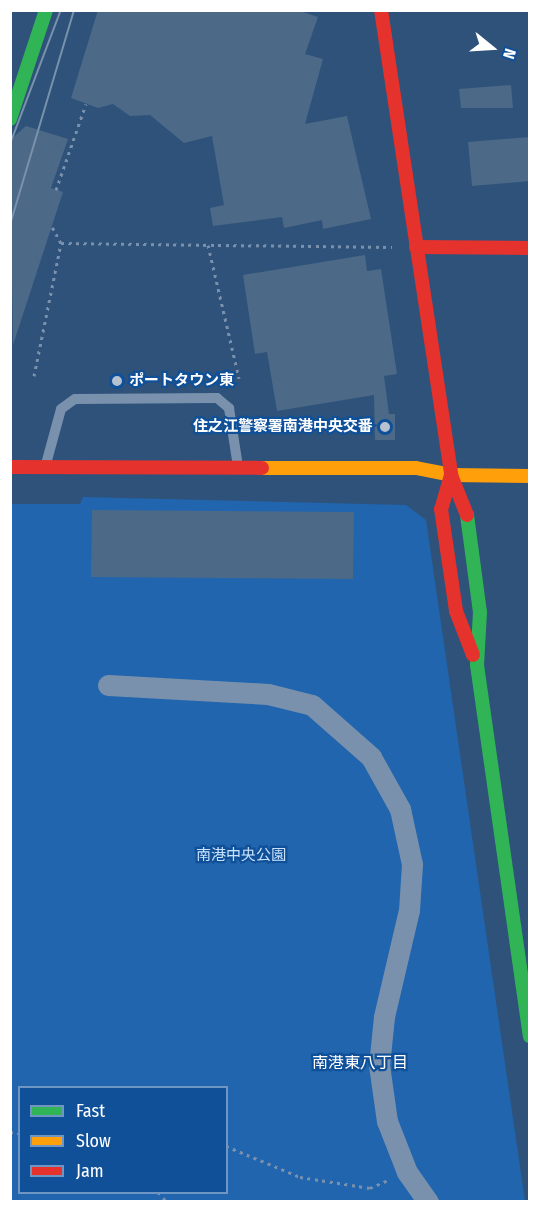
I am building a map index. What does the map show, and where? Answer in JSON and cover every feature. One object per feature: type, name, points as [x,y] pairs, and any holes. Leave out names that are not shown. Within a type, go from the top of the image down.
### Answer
[{"type":"street","points":[[10,119],[46,10]]},
{"type":"street","points":[[381,10],[451,475],[466,508],[480,612],[477,665],[529,1029]]},
{"type":"street","points":[[416,247],[530,248]]},
{"type":"street","points":[[10,467],[416,468],[451,475],[530,476]]},
{"type":"street","points":[[414,485],[451,475]]},
{"type":"street","points":[[451,475],[441,508],[456,611],[477,665]]},
{"type":"street","points":[[108,685],[268,694],[312,705],[370,757],[400,809],[412,864],[408,910],[384,1017],[379,1065],[387,1121],[407,1172],[428,1202]]},
{"type":"lane","points":[[46,467],[61,409],[75,399],[217,398],[229,408],[238,467]]},
{"type":"path","points":[[56,190],[86,104]]},
{"type":"path","points":[[34,376],[61,243],[52,227]]},
{"type":"path","points":[[61,243],[397,247]]},
{"type":"path","points":[[208,244],[238,378]]},
{"type":"path","points":[[228,1147],[300,1177],[340,1185],[370,1188],[407,1172]]},
{"type":"green space","name":"南港中央公園","points":[[83,497],[406,505],[426,520],[525,1201],[11,1202],[11,504],[80,504]]},
{"type":"building","points":[[98,10],[297,10],[318,17],[305,54],[323,59],[305,124],[347,116],[371,219],[323,229],[322,220],[284,228],[282,217],[213,226],[210,208],[224,205],[212,136],[184,143],[150,115],[130,116],[113,104],[98,108],[71,98]]},
{"type":"building","points":[[511,85],[513,108],[461,108],[459,89]]},
{"type":"building","points":[[26,126],[68,139],[51,188],[63,192],[13,345],[10,140]]},
{"type":"building","points":[[530,137],[530,181],[472,186],[468,142]]},
{"type":"building","points":[[365,255],[367,271],[381,269],[397,374],[384,376],[389,414],[395,414],[395,440],[375,440],[374,395],[277,411],[267,352],[255,354],[243,275]]},
{"type":"building","points":[[92,510],[354,512],[353,579],[91,577]]},
{"type":"tram line","points":[[10,144],[61,10]]},
{"type":"tram line","points":[[10,225],[74,10]]},
{"type":"traffic: fast","points":[[10,119],[46,10]]},
{"type":"traffic: fast","points":[[467,515],[480,612],[477,665],[530,1036]]},
{"type":"traffic: slow","points":[[262,468],[416,468],[451,475],[530,476]]},
{"type":"traffic: jam","points":[[381,10],[451,475],[467,515]]},
{"type":"traffic: jam","points":[[416,247],[530,248]]},
{"type":"traffic: jam","points":[[10,467],[262,468]]},
{"type":"traffic: jam","points":[[451,475],[441,509],[456,611],[473,655]]},
{"type":"place","name":"ポートタウン東","points":[[117,381]]},
{"type":"place","name":"住之江警察署南港中央交番","points":[[385,427]]},
{"type":"district","name":"南港東八丁目","points":[[360,1063]]}]
